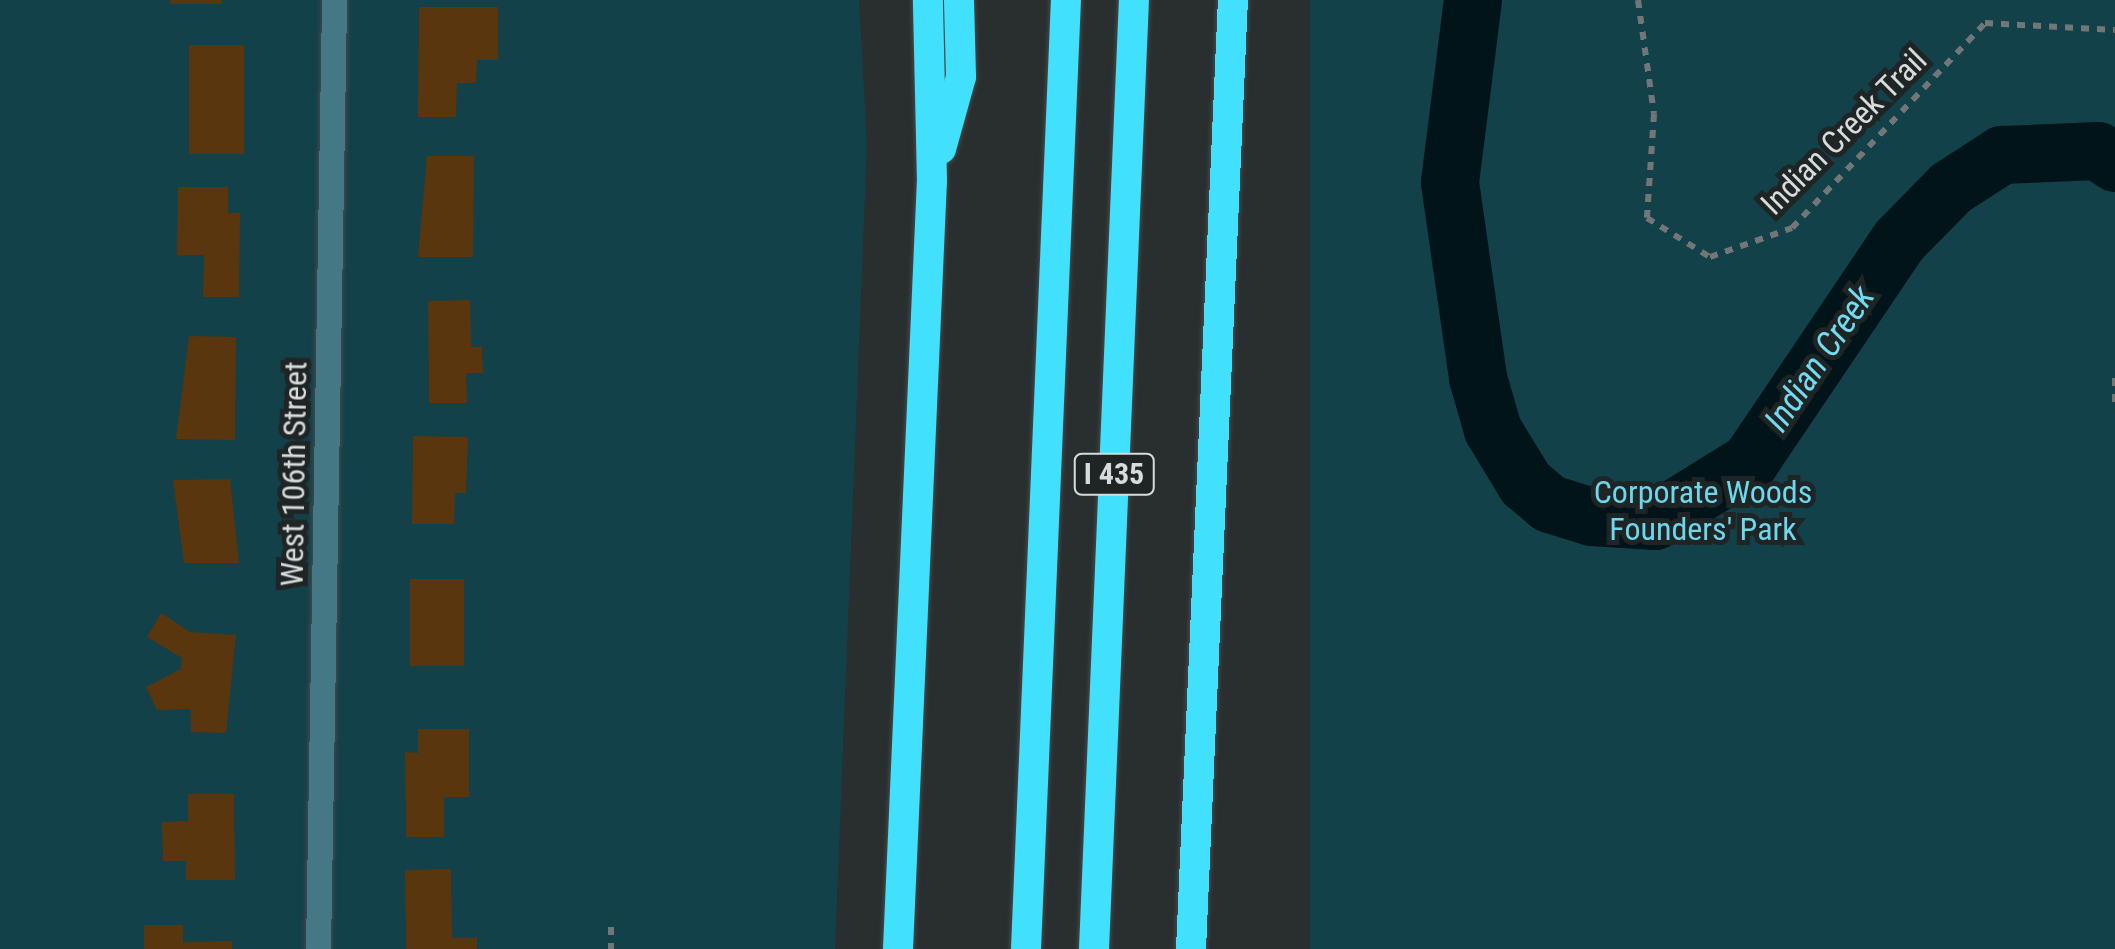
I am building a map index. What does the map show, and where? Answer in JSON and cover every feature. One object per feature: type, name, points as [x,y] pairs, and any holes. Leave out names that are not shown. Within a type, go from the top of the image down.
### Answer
[{"type":"highway","points":[[898,949],[932,181],[928,0]]},
{"type":"highway","points":[[932,181],[961,77],[959,0]]},
{"type":"highway","name":"I 435","points":[[1094,949],[1134,0]]},
{"type":"highway","points":[[1192,949],[1233,0]]},
{"type":"highway","name":"I 435","points":[[1026,949],[1064,7]]},
{"type":"street","name":"West 106th Street","points":[[318,949],[334,0]]},
{"type":"path","name":"Indian Creek Trail","points":[[1638,0],[1654,114],[1647,218],[1710,257],[1792,228],[1984,23],[2115,30]]},
{"type":"path","points":[[2115,378],[2115,406]]},
{"type":"path","points":[[612,926],[612,949]]},
{"type":"green space","points":[[0,0],[859,0],[867,144],[835,949],[0,949]]},
{"type":"green space","name":"Corporate Woods Founders' Park","points":[[1310,0],[2115,0],[2115,949],[1310,949]]},
{"type":"building","points":[[170,0],[222,0],[222,4],[170,4]]},
{"type":"building","points":[[419,7],[498,7],[498,60],[477,60],[476,83],[457,83],[456,117],[418,117]]},
{"type":"building","points":[[189,45],[244,45],[244,154],[189,154]]},
{"type":"building","points":[[427,156],[474,156],[473,257],[418,257]]},
{"type":"building","points":[[178,187],[228,187],[228,213],[240,213],[239,297],[203,297],[204,255],[177,255]]},
{"type":"building","points":[[470,300],[471,347],[482,347],[483,373],[466,373],[467,403],[429,403],[428,301]]},
{"type":"building","points":[[189,336],[236,337],[235,440],[176,439]]},
{"type":"building","points":[[413,436],[468,437],[466,493],[455,493],[454,524],[412,524]]},
{"type":"building","points":[[230,479],[239,563],[184,563],[173,480]]},
{"type":"building","points":[[410,579],[464,579],[464,666],[410,666]]},
{"type":"building","points":[[161,613],[190,632],[236,635],[226,733],[191,732],[191,709],[157,710],[146,687],[181,669],[182,658],[147,637]]},
{"type":"building","points":[[418,729],[469,729],[469,797],[444,797],[444,837],[406,837],[405,752],[418,753]]},
{"type":"building","points":[[188,794],[234,794],[235,880],[186,880],[186,861],[163,861],[162,822],[188,821]]},
{"type":"building","points":[[451,869],[452,938],[477,938],[477,949],[406,949],[405,870]]},
{"type":"building","points":[[144,925],[183,925],[183,942],[232,941],[232,949],[144,949]]},
{"type":"waterway","name":"Indian Creek","points":[[1473,0],[1450,183],[1478,378],[1493,430],[1526,484],[1550,504],[1592,517],[1655,521],[1750,462],[1900,240],[1951,188],[2002,155],[2098,151],[2115,163]]}]
